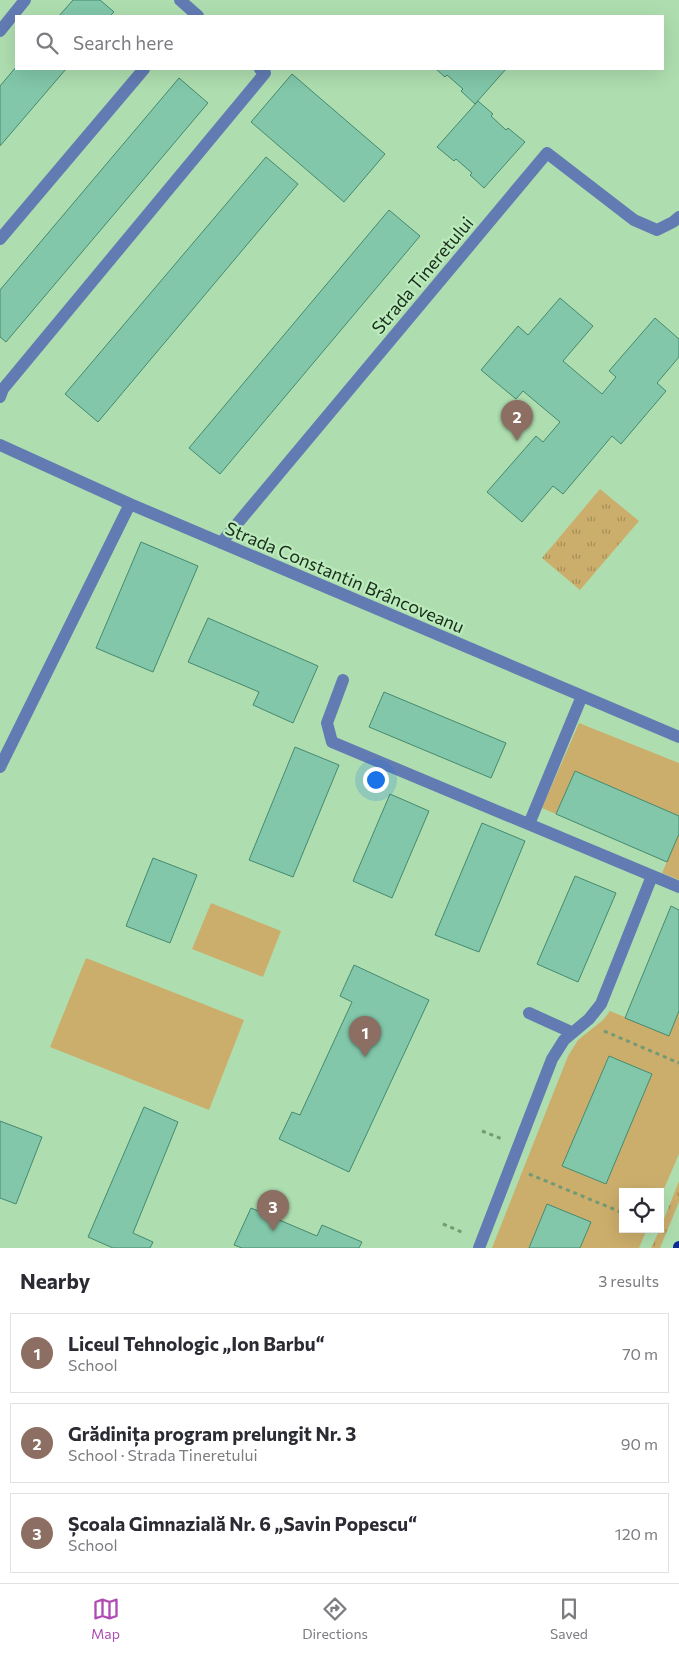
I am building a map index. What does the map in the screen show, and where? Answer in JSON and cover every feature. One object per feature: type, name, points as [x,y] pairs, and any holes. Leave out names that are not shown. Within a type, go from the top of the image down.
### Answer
[{"type":"street","points":[[0,31],[25,0]]},
{"type":"street","points":[[180,0],[193,15]]},
{"type":"street","points":[[0,239],[143,70]]},
{"type":"street","points":[[1,391],[265,73],[261,70]]},
{"type":"street","name":"Strada Tineretului","points":[[220,543],[546,153],[634,220],[657,230],[679,217]]},
{"type":"street","name":"Strada Constantin Brâncoveanu","points":[[0,445],[220,543],[679,737]]},
{"type":"street","points":[[0,767],[130,504]]},
{"type":"street","points":[[343,680],[327,723],[332,742],[679,887]]},
{"type":"street","points":[[529,824],[582,696]]},
{"type":"street","points":[[479,1248],[552,1059],[571,1032],[585,1023],[596,1012],[606,995],[652,876]]},
{"type":"street","points":[[529,1013],[571,1032]]},
{"type":"path","points":[[585,1023],[679,1063]]},
{"type":"path","points":[[511,1166],[619,1212]]},
{"type":"green space","points":[[600,489],[639,521],[580,590],[542,558]]},
{"type":"green space","points":[[579,723],[679,763],[679,816],[575,771],[556,814],[542,808]]},
{"type":"green space","points":[[679,834],[679,880],[662,873]]},
{"type":"green space","points":[[211,903],[281,931],[263,977],[192,949]]},
{"type":"green space","points":[[86,958],[244,1020],[209,1110],[50,1047]]},
{"type":"green space","points":[[610,1011],[669,1035],[679,1011],[679,1154],[664,1189],[619,1188],[619,1233],[645,1233],[639,1248],[580,1248],[591,1222],[547,1204],[529,1248],[492,1248],[568,1056],[578,1040],[603,1020]],"holes":[[[609,1056],[652,1074],[606,1184],[562,1166]]]},
{"type":"green space","points":[[679,1181],[679,1202],[660,1248],[651,1248],[658,1233],[664,1233],[664,1219]]},
{"type":"building","points":[[73,0],[100,0],[114,12],[111,15],[60,15]]},
{"type":"building","points":[[15,68],[15,70],[65,70],[0,146],[0,86]]},
{"type":"building","points":[[437,70],[505,70],[475,104],[461,91],[463,89],[447,75],[445,77]]},
{"type":"building","points":[[292,74],[385,154],[344,202],[251,122]]},
{"type":"building","points":[[179,78],[208,103],[6,342],[0,337],[0,290]]},
{"type":"building","points":[[478,101],[493,114],[491,116],[506,130],[508,128],[525,142],[484,188],[470,175],[472,173],[456,159],[454,161],[437,147]]},
{"type":"building","points":[[266,157],[298,184],[98,422],[65,394]]},
{"type":"building","points":[[389,210],[420,236],[220,474],[189,448]]},
{"type":"building","points":[[560,298],[593,326],[563,361],[602,394],[616,377],[609,371],[655,318],[679,339],[679,357],[657,383],[666,391],[621,444],[612,436],[563,494],[553,486],[522,522],[487,492],[536,436],[543,442],[560,422],[523,391],[516,399],[481,370],[518,326],[528,335]]},
{"type":"building","points":[[141,542],[198,566],[153,672],[96,648]]},
{"type":"building","points":[[208,618],[318,666],[293,723],[253,705],[259,692],[188,662]]},
{"type":"building","points":[[384,692],[506,743],[491,778],[369,727]]},
{"type":"building","points":[[295,747],[339,765],[293,877],[249,860]]},
{"type":"building","points":[[575,771],[679,816],[679,834],[667,862],[556,814]]},
{"type":"building","points":[[390,794],[429,811],[392,898],[353,881]]},
{"type":"building","points":[[482,823],[525,841],[479,952],[435,935]]},
{"type":"building","points":[[153,858],[197,875],[170,943],[126,926]]},
{"type":"building","points":[[575,876],[616,893],[578,982],[537,964]]},
{"type":"building","points":[[671,906],[679,910],[679,1011],[669,1036],[625,1018]]},
{"type":"building","points":[[354,965],[429,1000],[349,1172],[279,1139],[292,1112],[300,1115],[352,1002],[340,996]]},
{"type":"building","points":[[609,1056],[652,1074],[606,1184],[562,1166]]},
{"type":"building","points":[[144,1107],[178,1122],[133,1233],[153,1242],[150,1248],[113,1248],[88,1237]]},
{"type":"building","points":[[0,1121],[42,1137],[16,1204],[0,1198]]},
{"type":"building","points":[[547,1204],[591,1222],[580,1248],[529,1248]]},
{"type":"building","points":[[251,1208],[317,1236],[322,1225],[362,1242],[359,1248],[242,1248],[234,1245]]},
{"type":"place","name":"Grădinița program prelungit Nr. 3","points":[[517,441]]},
{"type":"place","name":"Liceul Tehnologic „Ion Barbu“","points":[[365,1057]]},
{"type":"place","name":"Școala Gimnazială Nr. 6 „Savin Popescu“","points":[[273,1231]]}]
